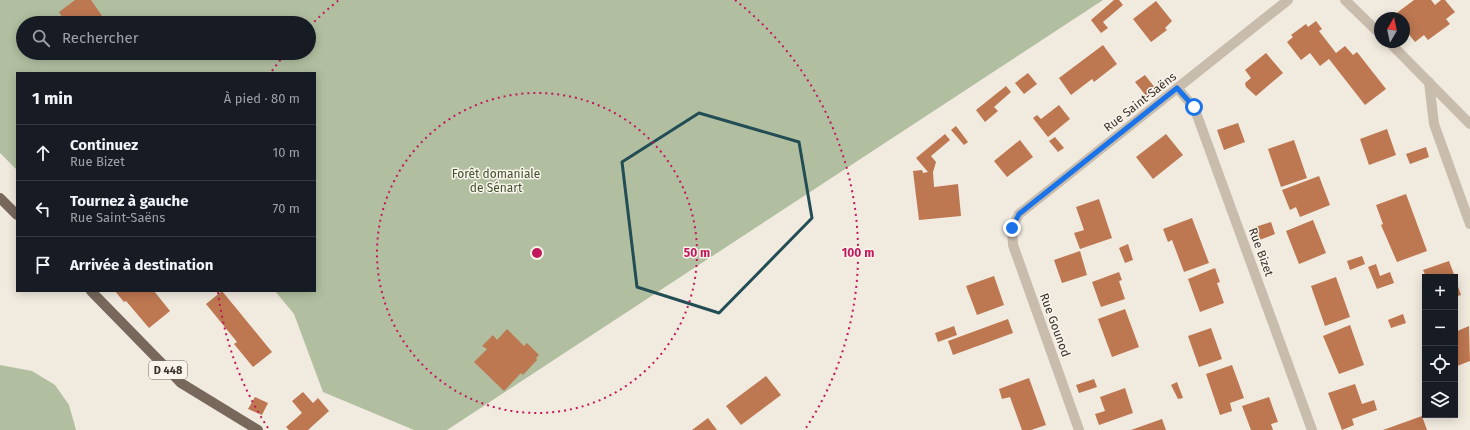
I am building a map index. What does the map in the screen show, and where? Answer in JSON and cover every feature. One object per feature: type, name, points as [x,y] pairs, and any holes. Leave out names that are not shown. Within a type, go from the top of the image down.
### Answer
[{"type":"main road","points":[[0,198],[16,214]]},
{"type":"main road","name":"D 448","points":[[92,292],[181,383],[258,430]]},
{"type":"street","name":"Rue Saint-Saëns","points":[[1012,228],[1019,214],[1288,0]]},
{"type":"street","points":[[1345,0],[1374,28]]},
{"type":"street","points":[[1395,48],[1470,124]]},
{"type":"street","points":[[1429,82],[1434,124],[1470,224]]},
{"type":"street","name":"Rue Bizet","points":[[1177,88],[1194,107],[1312,430]]},
{"type":"street","name":"Rue Gounod","points":[[1012,228],[1013,245],[1079,430]]},
{"type":"highlighted area","points":[[699,113],[799,142],[812,218],[719,313],[637,287],[622,162]]},
{"type":"green space","name":"Forêt domaniale de Sénart","points":[[0,0],[1103,0],[447,430],[414,430],[323,392],[294,314],[276,292],[316,292],[316,72],[16,72],[16,169],[0,153]]},
{"type":"green space","points":[[0,365],[32,371],[55,385],[69,405],[76,430],[0,430]]},
{"type":"building","points":[[75,0],[91,0],[102,16],[62,16],[59,12]]},
{"type":"building","points":[[1114,0],[1119,0],[1123,5],[1103,22],[1108,28],[1101,33],[1091,20]]},
{"type":"building","points":[[1414,0],[1431,0],[1435,5],[1441,0],[1445,0],[1455,12],[1446,19],[1450,24],[1428,40],[1424,35],[1415,42],[1410,36],[1410,12],[1398,12]]},
{"type":"building","points":[[1156,1],[1172,21],[1165,28],[1167,30],[1151,42],[1133,19]]},
{"type":"building","points":[[1316,21],[1322,29],[1319,31],[1336,53],[1345,46],[1353,55],[1357,52],[1386,89],[1365,105],[1329,59],[1320,66],[1310,53],[1301,60],[1287,42],[1293,37],[1291,35],[1306,24],[1308,27]]},
{"type":"building","points":[[1103,45],[1117,64],[1094,82],[1092,79],[1071,95],[1059,78]]},
{"type":"building","points":[[1266,53],[1283,73],[1256,96],[1246,87],[1245,83],[1251,78],[1245,70]]},
{"type":"building","points":[[1028,73],[1037,84],[1024,94],[1015,83]]},
{"type":"building","points":[[1145,75],[1156,89],[1147,97],[1135,82]]},
{"type":"building","points":[[1006,86],[1011,92],[994,107],[998,111],[985,122],[976,110]]},
{"type":"building","points":[[1059,105],[1070,119],[1048,137],[1033,118],[1037,115],[1041,119]]},
{"type":"building","points":[[1238,123],[1245,142],[1224,150],[1217,130]]},
{"type":"building","points":[[956,126],[968,142],[964,145],[951,130]]},
{"type":"building","points":[[1387,129],[1396,155],[1369,165],[1360,139]]},
{"type":"building","points":[[945,134],[950,140],[931,156],[936,162],[933,172],[934,187],[958,184],[961,216],[919,220],[913,171],[922,170],[923,173],[928,172],[916,158]]},
{"type":"building","points":[[1166,134],[1183,155],[1153,179],[1136,157]]},
{"type":"building","points":[[1055,137],[1064,148],[1058,152],[1049,141]]},
{"type":"building","points":[[1020,140],[1033,157],[1007,177],[994,161]]},
{"type":"building","points":[[1294,140],[1307,178],[1281,187],[1268,149]]},
{"type":"building","points":[[1426,147],[1429,157],[1410,164],[1406,154]]},
{"type":"building","points":[[1319,176],[1330,205],[1300,217],[1296,207],[1290,210],[1282,190]]},
{"type":"building","points":[[1406,194],[1427,251],[1397,262],[1381,225],[1383,224],[1376,205]]},
{"type":"building","points":[[1099,199],[1112,238],[1080,249],[1074,233],[1084,230],[1076,207]]},
{"type":"building","points":[[1192,218],[1209,263],[1184,272],[1172,240],[1168,242],[1163,229]]},
{"type":"building","points":[[1313,220],[1326,253],[1299,264],[1286,231]]},
{"type":"building","points":[[1271,222],[1275,234],[1257,241],[1252,228]]},
{"type":"building","points":[[1128,244],[1133,260],[1125,263],[1119,248]]},
{"type":"building","points":[[1080,251],[1087,275],[1062,283],[1054,260]]},
{"type":"building","points":[[1362,256],[1365,264],[1350,270],[1347,261]]},
{"type":"building","points":[[1449,261],[1454,274],[1425,274],[1423,270]]},
{"type":"building","points":[[1376,264],[1380,276],[1390,272],[1394,283],[1377,289],[1368,267]]},
{"type":"building","points":[[1215,268],[1220,282],[1217,283],[1224,303],[1200,312],[1188,279]]},
{"type":"building","points":[[1119,272],[1122,280],[1119,281],[1125,299],[1101,307],[1092,282]]},
{"type":"building","points":[[994,276],[1004,305],[977,315],[966,286]]},
{"type":"building","points":[[1336,277],[1350,317],[1325,326],[1311,286]]},
{"type":"building","points":[[1458,286],[1461,295],[1458,296]]},
{"type":"building","points":[[116,292],[155,292],[170,311],[149,328],[126,301],[124,302]]},
{"type":"building","points":[[223,292],[272,352],[253,367],[234,344],[237,342],[206,304]]},
{"type":"building","points":[[1125,309],[1139,347],[1112,357],[1098,319]]},
{"type":"building","points":[[1403,314],[1406,323],[1391,328],[1388,320]]},
{"type":"building","points":[[1008,319],[1013,333],[953,355],[948,341]]},
{"type":"building","points":[[1350,325],[1364,365],[1339,374],[1323,336]]},
{"type":"building","points":[[954,326],[957,335],[938,342],[935,333]]},
{"type":"building","points":[[1469,326],[1470,361],[1458,366],[1458,346],[1458,331]]},
{"type":"building","points":[[1211,328],[1222,359],[1199,367],[1188,336]]},
{"type":"building","points":[[507,329],[524,346],[527,343],[539,355],[536,358],[537,360],[523,375],[521,373],[504,391],[474,362],[487,349],[482,346],[493,335],[497,340]]},
{"type":"building","points":[[1232,365],[1244,398],[1230,403],[1232,411],[1220,415],[1206,374]]},
{"type":"building","points":[[766,376],[781,395],[741,425],[726,406]]},
{"type":"building","points":[[1029,378],[1046,425],[1031,430],[1022,430],[1010,397],[1002,399],[999,389]]},
{"type":"building","points":[[1094,379],[1097,387],[1079,393],[1076,385]]},
{"type":"building","points":[[1177,382],[1183,398],[1178,399],[1171,385]]},
{"type":"building","points":[[1355,384],[1362,404],[1374,400],[1377,410],[1352,419],[1354,425],[1342,430],[1328,393]]},
{"type":"building","points":[[1125,388],[1133,413],[1099,425],[1095,414],[1105,411],[1100,397]]},
{"type":"building","points":[[303,392],[313,403],[318,398],[329,411],[308,430],[289,430],[286,427],[302,413],[292,401]]},
{"type":"building","points":[[255,397],[268,403],[262,415],[248,409]]},
{"type":"building","points":[[1269,397],[1278,422],[1271,424],[1273,430],[1251,430],[1242,406]]},
{"type":"building","points":[[1422,416],[1427,430],[1383,430]]},
{"type":"building","points":[[708,418],[717,430],[692,430]]},
{"type":"building","points":[[1162,419],[1166,430],[1131,430]]},
{"type":"route","points":[[1012,228],[1019,214],[1177,88],[1194,107]]}]
